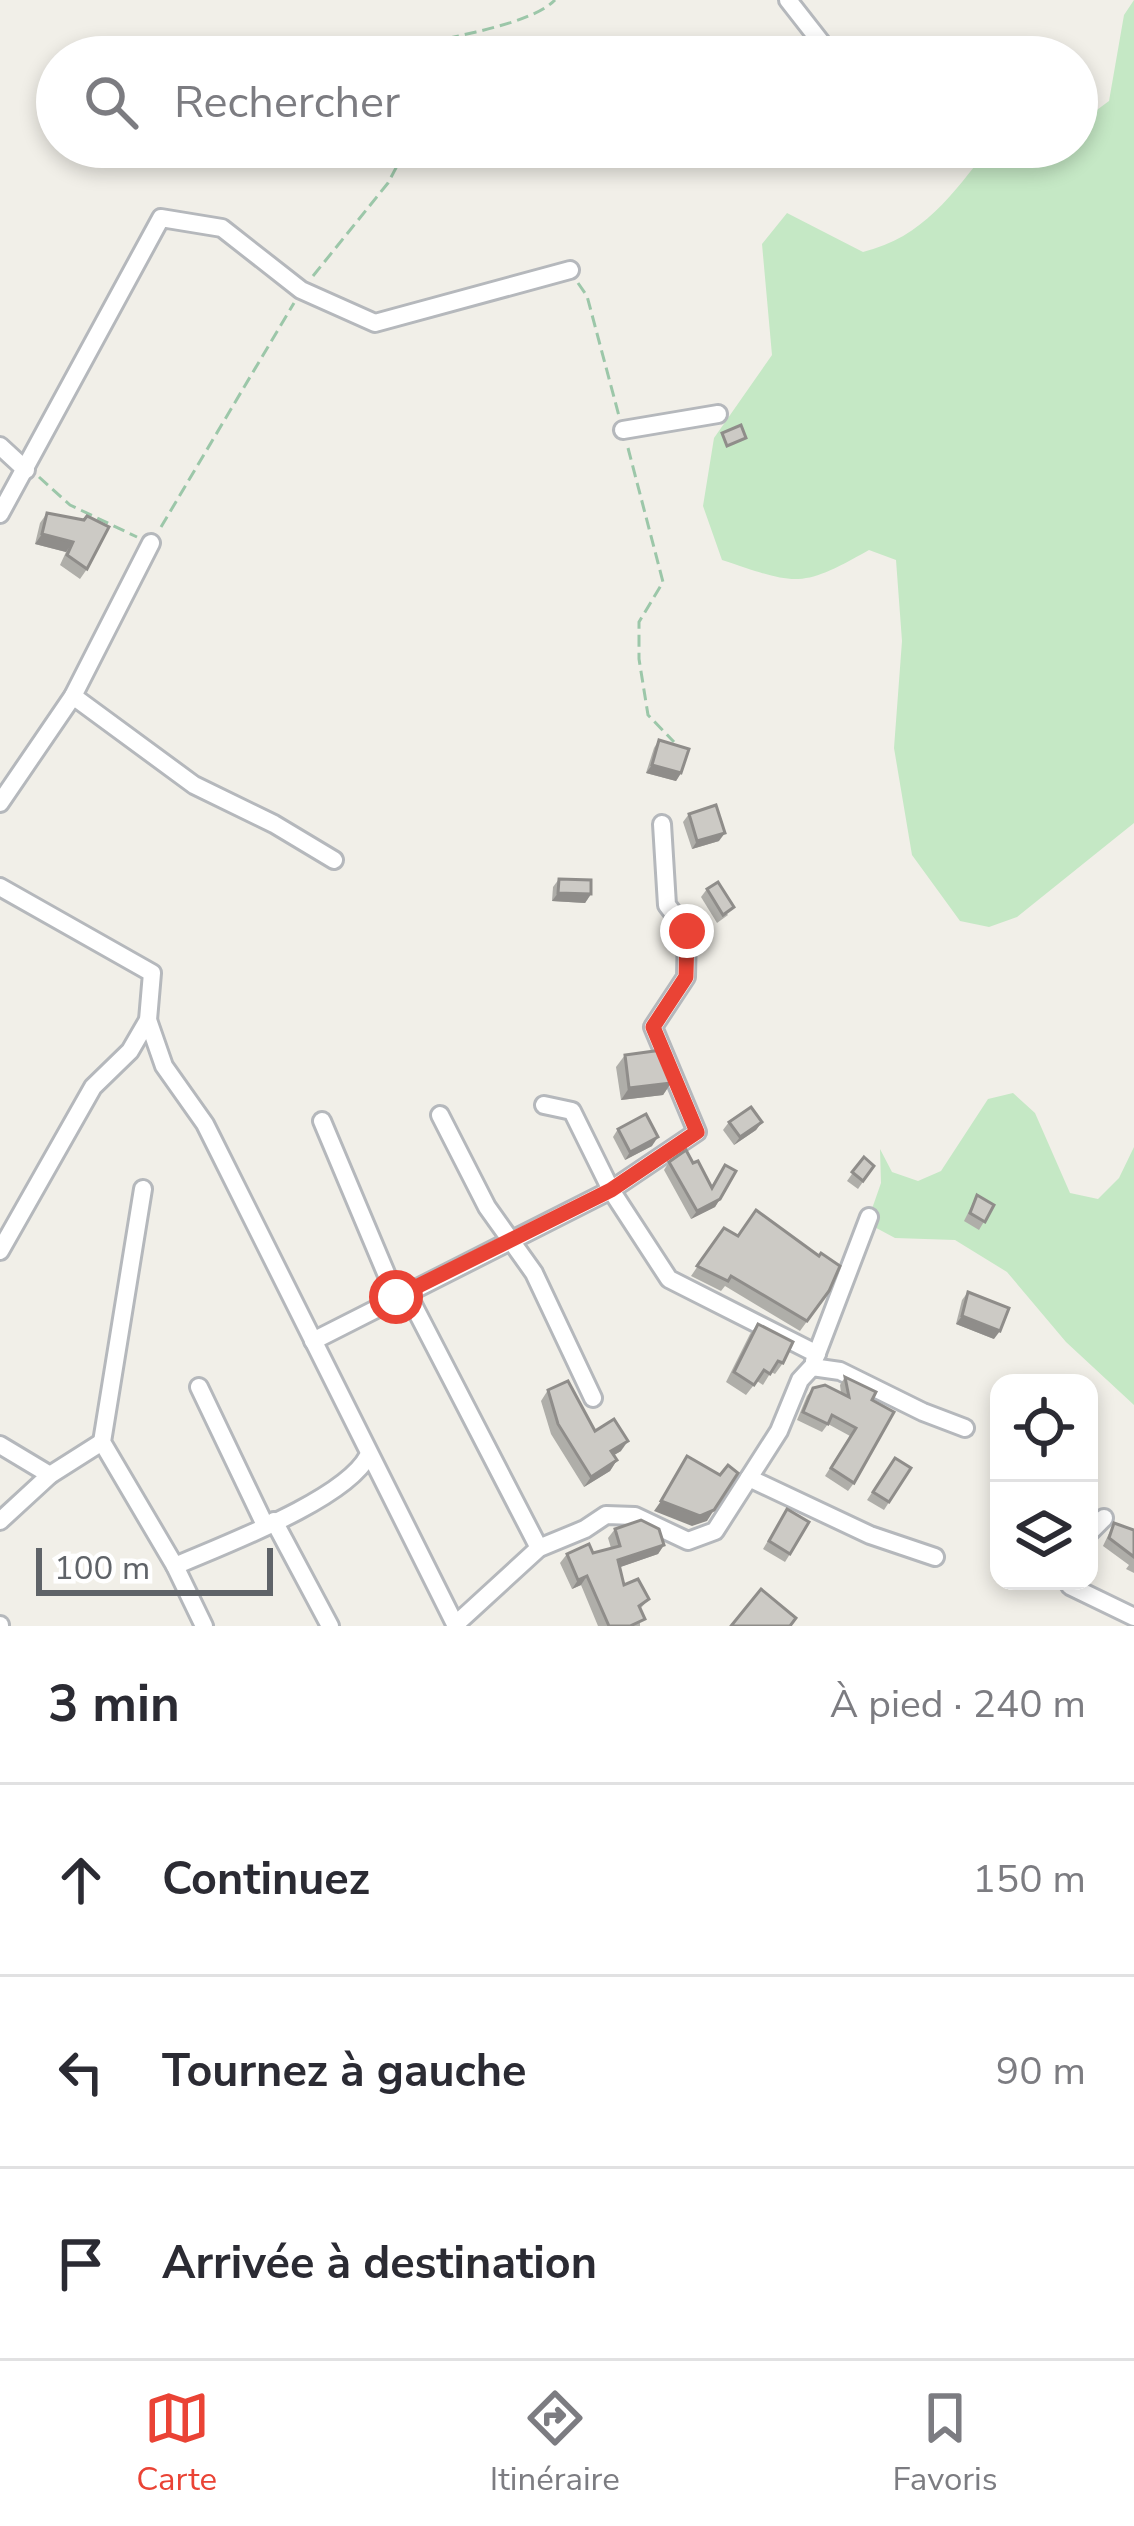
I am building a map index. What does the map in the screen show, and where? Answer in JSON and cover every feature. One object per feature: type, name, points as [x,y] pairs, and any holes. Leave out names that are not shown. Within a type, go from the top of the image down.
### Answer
[{"type":"street","points":[[788,0],[816,36]]},
{"type":"street","points":[[0,514],[161,218],[222,228],[301,290],[375,323],[570,270]]},
{"type":"street","points":[[623,430],[718,413]]},
{"type":"street","points":[[0,446],[26,470]]},
{"type":"street","points":[[0,803],[74,696],[151,543]]},
{"type":"street","points":[[74,696],[194,785],[334,860]]},
{"type":"street","points":[[313,1342],[611,1190],[697,1132],[653,1027],[686,977],[687,931],[667,904],[662,824]]},
{"type":"street","points":[[0,887],[152,973],[148,1020],[164,1066],[205,1124],[456,1625],[539,1548],[607,1515],[635,1516],[688,1540],[715,1531],[778,1431],[800,1380],[814,1361],[869,1216]]},
{"type":"street","points":[[0,1250],[93,1088],[130,1051],[148,1020]]},
{"type":"street","points":[[544,1105],[572,1112],[611,1190],[669,1279],[814,1361],[965,1428]]},
{"type":"street","points":[[440,1114],[487,1207],[534,1273],[593,1398]]},
{"type":"street","points":[[322,1121],[401,1294],[539,1548]]},
{"type":"street","points":[[143,1189],[102,1442],[175,1566],[204,1626]]},
{"type":"street","points":[[199,1387],[329,1626]]},
{"type":"street","points":[[0,1521],[50,1475],[102,1442]]},
{"type":"street","points":[[0,1445],[50,1475]]},
{"type":"street","points":[[175,1566],[351,1479],[368,1456]]},
{"type":"street","points":[[748,1478],[870,1535],[935,1556]]},
{"type":"street","points":[[1098,1524],[1104,1518]]},
{"type":"street","points":[[1078,1590],[1134,1617]]},
{"type":"path","points":[[446,36],[503,26],[555,0]]},
{"type":"path","points":[[26,470],[47,482],[70,505],[151,543],[301,290],[396,168]]},
{"type":"path","points":[[570,270],[587,296],[663,582],[639,622],[638,659],[648,715],[674,742]]},
{"type":"green space","points":[[1134,0],[1134,823],[1017,917],[989,927],[960,921],[912,855],[894,748],[902,641],[896,560],[869,550],[812,577],[767,574],[722,560],[703,506],[714,438],[772,355],[762,244],[787,213],[863,252],[920,225],[973,168],[1098,168],[1098,109],[1109,101],[1124,15]]},
{"type":"green space","points":[[1013,1093],[1035,1113],[1070,1193],[1098,1199],[1119,1178],[1134,1147],[1134,1405],[1066,1342],[1007,1272],[955,1240],[895,1238],[867,1223],[881,1183],[880,1149],[892,1172],[918,1181],[941,1171],[988,1099]]},
{"type":"building","points":[[741,425],[746,438],[727,446],[722,433]]},
{"type":"building","points":[[47,513],[84,520],[87,516],[109,527],[87,569],[67,555],[73,542],[42,534]]},
{"type":"building","points":[[659,740],[689,749],[681,773],[652,765]]},
{"type":"building","points":[[716,805],[725,833],[697,841],[689,814]]},
{"type":"building","points":[[559,879],[591,880],[591,894],[558,893]]},
{"type":"building","points":[[718,882],[734,907],[723,915],[707,889]]},
{"type":"building","points":[[662,1050],[671,1083],[629,1088],[625,1055]]},
{"type":"building","points":[[751,1107],[762,1122],[740,1137],[729,1122]]},
{"type":"building","points":[[646,1114],[658,1137],[630,1152],[618,1129]]},
{"type":"building","points":[[686,1150],[693,1163],[698,1161],[712,1188],[725,1165],[736,1171],[720,1199],[697,1211],[669,1162]]},
{"type":"building","points":[[864,1157],[874,1166],[863,1181],[852,1172]]},
{"type":"building","points":[[977,1195],[994,1205],[985,1222],[970,1213]]},
{"type":"building","points":[[756,1210],[840,1266],[807,1321],[731,1276],[728,1281],[697,1266],[724,1228],[738,1236]]},
{"type":"building","points":[[968,1292],[1009,1308],[1000,1331],[962,1316]]},
{"type":"building","points":[[758,1324],[793,1342],[783,1363],[778,1361],[770,1374],[764,1370],[754,1385],[734,1372]]},
{"type":"building","points":[[845,1377],[876,1392],[872,1400],[894,1412],[854,1483],[831,1468],[856,1428],[832,1415],[828,1424],[803,1412],[813,1388],[825,1385],[849,1397]]},
{"type":"building","points":[[568,1381],[595,1431],[614,1419],[628,1441],[611,1451],[617,1460],[591,1477],[558,1424],[548,1390]]},
{"type":"building","points":[[687,1456],[720,1475],[728,1465],[738,1473],[714,1510],[700,1516],[661,1501]]},
{"type":"building","points":[[895,1458],[911,1468],[889,1502],[873,1492]]},
{"type":"building","points":[[787,1509],[809,1522],[790,1554],[769,1541]]},
{"type":"building","points":[[641,1520],[659,1529],[664,1545],[618,1560],[624,1585],[638,1579],[649,1599],[639,1606],[645,1619],[630,1626],[609,1626],[587,1576],[578,1580],[567,1554],[589,1544],[593,1553],[620,1546],[615,1529]]},
{"type":"building","points":[[1114,1523],[1134,1530],[1134,1557],[1109,1538]]},
{"type":"building","points":[[761,1589],[796,1618],[790,1626],[731,1626]]},
{"type":"route","points":[[396,1297],[611,1190],[697,1132],[653,1027],[686,977],[687,931]]}]
